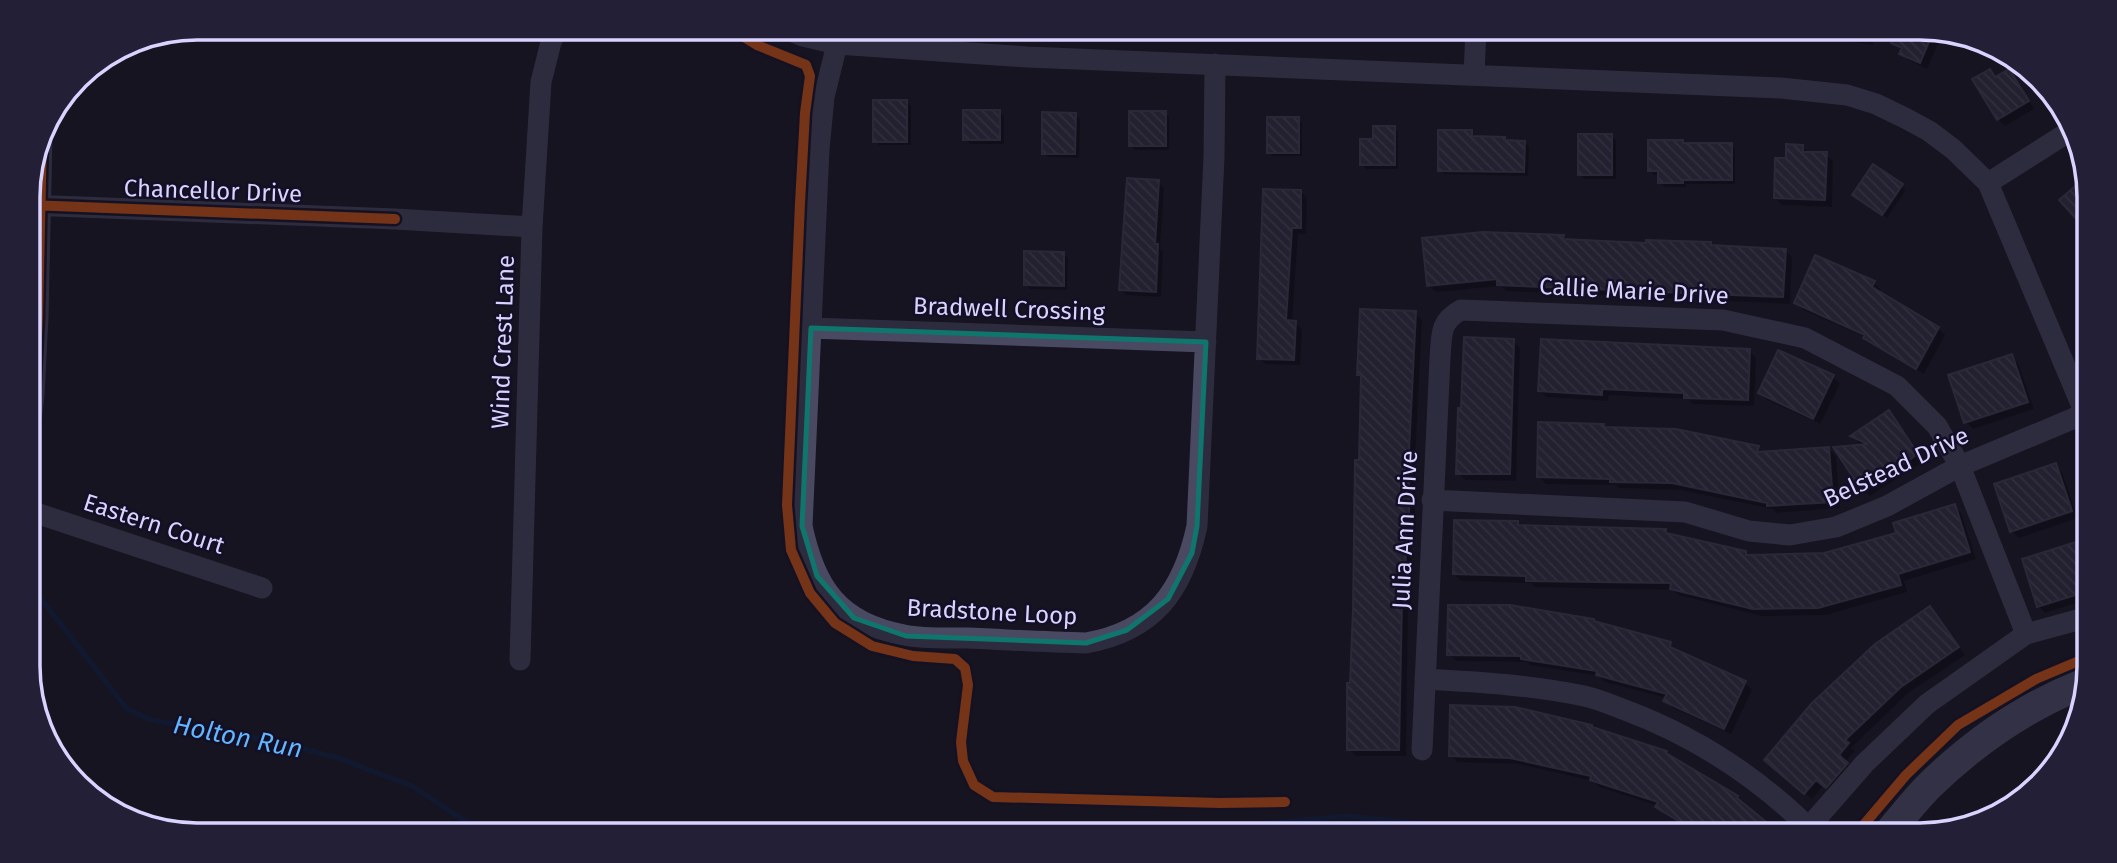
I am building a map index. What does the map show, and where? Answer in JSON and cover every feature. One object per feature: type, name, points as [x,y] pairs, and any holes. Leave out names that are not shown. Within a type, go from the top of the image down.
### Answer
[{"type":"street","points":[[1474,75],[1475,40]]},
{"type":"street","name":"Wind Crest Lane","points":[[520,660],[532,227],[541,82],[551,41]]},
{"type":"street","points":[[823,41],[837,44],[1027,57],[1781,88],[1847,95],[1876,104],[1929,131],[1953,149],[1988,183],[2077,396]]},
{"type":"street","name":"Bradstone Loop","points":[[837,44],[824,97],[819,149],[802,526],[808,555],[817,576],[834,600],[854,618],[906,636],[1087,643],[1106,640],[1150,617],[1168,598],[1181,577],[1192,553],[1197,526],[1214,157],[1215,64]]},
{"type":"street","points":[[1988,183],[2064,135]]},
{"type":"street","name":"Chancellor Drive","points":[[41,205],[532,227]]},
{"type":"street","name":"Callie Marie Drive","points":[[1451,315],[1461,310],[1723,320],[1805,338],[1897,386],[1937,426],[1960,466],[2026,634]]},
{"type":"street","name":"Julia Ann Drive","points":[[1422,750],[1432,500],[1443,325],[1451,315]]},
{"type":"street","name":"Bradwell Crossing","points":[[811,328],[1206,342]]},
{"type":"street","name":"Belstead Drive","points":[[1432,500],[1685,512],[1749,531],[1790,535],[1836,527],[1887,506],[1960,466],[2077,416]]},
{"type":"street","name":"Eastern Court","points":[[40,513],[262,588]]},
{"type":"street","points":[[1819,822],[1866,763],[1927,704],[2026,634],[2077,620]]},
{"type":"street","points":[[1425,679],[1515,684],[1587,697],[1656,722],[1715,752],[1802,822]]},
{"type":"street","points":[[1898,822],[1927,787],[1975,745],[2032,708],[2075,687]]},
{"type":"highlighted area","points":[[811,328],[1206,342],[1197,526],[1192,553],[1168,599],[1127,630],[1086,643],[906,636],[854,618],[817,576],[802,526]]},
{"type":"building","points":[[1892,40],[1929,41],[1920,63],[1899,54],[1902,48],[1891,43]]},
{"type":"building","points":[[1990,69],[1995,77],[2009,69],[2029,101],[1997,120],[1972,79]]},
{"type":"building","points":[[873,100],[907,100],[907,142],[873,142]]},
{"type":"building","points":[[963,110],[1000,110],[1000,140],[963,140]]},
{"type":"building","points":[[1129,111],[1166,111],[1166,146],[1129,146]]},
{"type":"building","points":[[1042,112],[1076,113],[1075,154],[1042,154]]},
{"type":"building","points":[[1267,117],[1299,117],[1299,153],[1267,153]]},
{"type":"building","points":[[1373,126],[1395,126],[1395,165],[1360,165],[1360,139],[1373,139]]},
{"type":"building","points":[[1438,130],[1472,130],[1472,136],[1505,137],[1505,140],[1525,141],[1524,172],[1438,171]]},
{"type":"building","points":[[1578,134],[1612,134],[1612,175],[1578,175]]},
{"type":"building","points":[[1648,140],[1732,143],[1732,180],[1658,183],[1658,171],[1648,171]]},
{"type":"building","points":[[1786,144],[1803,145],[1803,152],[1827,152],[1825,200],[1774,198],[1775,158],[1786,158]]},
{"type":"building","points":[[1873,164],[1903,184],[1882,215],[1852,195]]},
{"type":"building","points":[[1127,178],[1159,180],[1155,244],[1158,244],[1156,292],[1119,290]]},
{"type":"building","points":[[2076,186],[2077,220],[2059,200]]},
{"type":"building","points":[[1263,189],[1301,190],[1301,228],[1292,228],[1286,320],[1296,321],[1294,360],[1257,359]]},
{"type":"building","points":[[1483,232],[1564,235],[1563,239],[1646,243],[1646,240],[1711,242],[1711,245],[1786,249],[1783,297],[1497,285],[1497,279],[1427,286],[1422,238]]},
{"type":"building","points":[[1024,251],[1064,252],[1064,286],[1024,285]]},
{"type":"building","points":[[1815,255],[1875,281],[1872,287],[1939,327],[1916,369],[1863,338],[1865,335],[1794,303]]},
{"type":"building","points":[[1360,309],[1416,311],[1409,451],[1409,524],[1406,524],[1405,599],[1402,599],[1399,750],[1347,750],[1347,683],[1350,683],[1353,609],[1355,460],[1359,460],[1361,375],[1357,375]]},
{"type":"building","points":[[1464,337],[1514,339],[1510,474],[1456,474]]},
{"type":"building","points":[[1541,339],[1750,349],[1748,400],[1684,398],[1684,393],[1602,389],[1602,395],[1538,391]]},
{"type":"building","points":[[1778,350],[1834,375],[1813,419],[1758,393]]},
{"type":"building","points":[[2012,354],[2028,402],[1964,423],[1948,375]]},
{"type":"building","points":[[1889,410],[1918,454],[1862,491],[1833,447],[1868,444],[1850,436]]},
{"type":"building","points":[[1538,422],[1676,429],[1759,446],[1757,452],[1829,447],[1833,502],[1767,506],[1767,503],[1672,483],[1537,477]]},
{"type":"building","points":[[2056,463],[2072,511],[2010,532],[1994,484]]},
{"type":"building","points":[[1955,504],[1970,552],[1898,574],[1901,585],[1818,608],[1753,609],[1670,589],[1671,583],[1526,581],[1526,576],[1453,574],[1454,520],[1518,521],[1518,525],[1666,529],[1666,533],[1746,551],[1746,555],[1824,553],[1896,533],[1893,523]]},
{"type":"building","points":[[2077,542],[2077,595],[2037,607],[2022,559]]},
{"type":"building","points":[[1448,605],[1510,605],[1594,619],[1671,642],[1670,647],[1746,681],[1724,729],[1663,701],[1667,694],[1596,675],[1597,671],[1521,659],[1521,656],[1447,655]]},
{"type":"building","points":[[1930,606],[1959,647],[1901,687],[1845,740],[1849,743],[1839,755],[1848,763],[1826,788],[1816,780],[1804,794],[1764,760],[1812,703],[1875,644]]},
{"type":"building","points":[[1450,705],[1515,707],[1592,725],[1667,751],[1666,753],[1738,796],[1737,798],[1766,822],[1680,822],[1655,807],[1658,802],[1590,780],[1591,776],[1510,758],[1449,756]]},
{"type":"waterway","name":"Holton Run","points":[[40,598],[127,709],[151,720],[273,741],[338,758],[412,786],[468,823]]},
{"type":"waterway","name":"Holton Run","points":[[1277,822],[1347,816],[1407,822]]},
{"type":"cycle path","points":[[750,41],[806,65],[810,76],[800,203],[787,505],[791,550],[810,593],[835,623],[872,646],[913,656],[955,659],[965,668],[968,685],[961,742],[963,761],[974,785],[993,797],[1220,803],[1285,802]]},
{"type":"cycle path","points":[[41,205],[395,219]]},
{"type":"cycle path","points":[[1866,822],[1906,775],[1958,725],[2036,679],[2077,662]]}]
